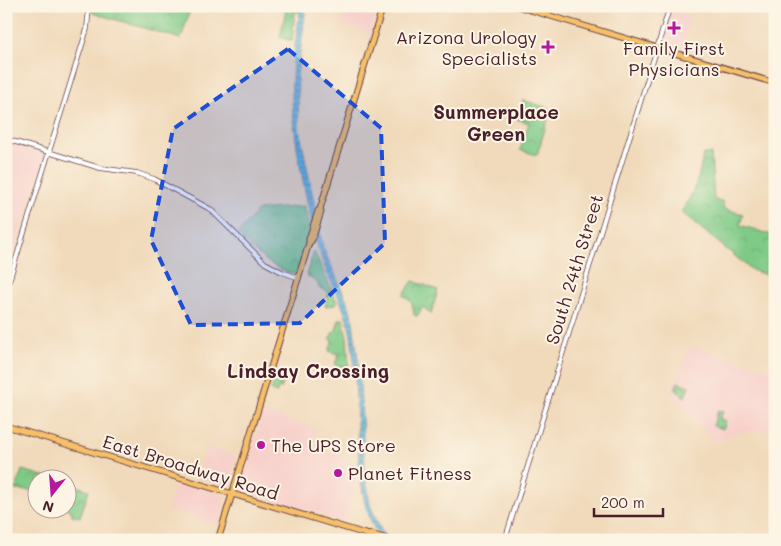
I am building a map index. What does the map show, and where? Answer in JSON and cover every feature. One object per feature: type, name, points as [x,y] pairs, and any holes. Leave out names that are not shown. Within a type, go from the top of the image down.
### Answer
[{"type":"main road","points":[[218,540],[312,230],[383,6]]},
{"type":"main road","points":[[517,6],[775,84]]},
{"type":"main road","points":[[309,243],[318,221],[318,211]]},
{"type":"main road","name":"East Broadway Road","points":[[6,426],[389,540]]},
{"type":"street","points":[[6,291],[87,29],[89,6]]},
{"type":"street","name":"South 24th Street","points":[[505,540],[670,6]]},
{"type":"street","points":[[6,139],[100,168],[137,173],[168,186],[213,212],[265,263],[299,278]]},
{"type":"highlighted area","points":[[288,49],[381,128],[385,243],[300,323],[191,325],[151,240],[173,129]]},
{"type":"shaded area","points":[[346,6],[378,6],[371,34],[340,24]]},
{"type":"shaded area","points":[[672,11],[691,18],[681,52],[661,45]]},
{"type":"shaded area","points":[[6,142],[45,155],[6,280]]},
{"type":"shaded area","points":[[690,346],[775,371],[775,420],[771,432],[762,430],[735,433],[713,443],[700,423],[670,393]]},
{"type":"shaded area","points":[[262,412],[317,429],[312,445],[313,448],[347,458],[347,461],[355,461],[356,482],[344,524],[318,513],[297,509],[239,489]]},
{"type":"shaded area","points":[[206,447],[237,456],[227,486],[197,478]]},
{"type":"shaded area","points":[[177,481],[226,496],[219,525],[168,510]]},
{"type":"green space","points":[[92,6],[191,6],[181,39],[93,13]]},
{"type":"green space","points":[[276,6],[300,6],[299,12],[295,12],[292,41],[280,37],[286,10]]},
{"type":"green space","points":[[523,100],[551,109],[537,155],[520,150],[529,123],[517,119]]},
{"type":"green space","points":[[703,154],[711,154],[714,200],[722,201],[724,209],[743,214],[740,225],[775,236],[775,278],[752,270],[681,212],[696,184]]},
{"type":"green space","points":[[304,206],[310,229],[295,274],[286,272],[271,264],[238,234],[258,210]]},
{"type":"green space","points":[[314,251],[337,302],[335,305],[325,306],[329,292],[319,288],[317,282],[306,275]]},
{"type":"green space","points":[[413,281],[438,290],[431,314],[423,307],[417,316],[414,315],[412,303],[403,295]]},
{"type":"green space","points":[[339,319],[343,319],[347,337],[349,366],[337,367],[335,364],[339,354],[329,351],[332,342],[330,338],[333,332],[336,331]]},
{"type":"green space","points":[[276,375],[283,377],[281,389],[278,388],[277,393],[271,391]]},
{"type":"green space","points":[[678,382],[689,386],[685,397],[675,389]]},
{"type":"green space","points":[[718,410],[723,411],[720,419],[726,421],[723,429],[713,426]]},
{"type":"green space","points":[[22,470],[28,472],[28,491],[15,490]]},
{"type":"green space","points":[[78,486],[89,490],[80,517],[78,516]]},
{"type":"water","points":[[301,6],[306,6],[297,75],[299,128],[323,248],[349,306],[353,322],[359,367],[365,475],[370,505],[383,535],[377,533],[372,522],[362,488],[351,335],[345,312],[323,261],[313,229],[297,144],[292,71]]},
{"type":"place","name":"Family First Physicians","points":[[674,28]]},
{"type":"place","name":"Arizona Urology Specialists","points":[[548,47]]},
{"type":"place","name":"The UPS Store","points":[[261,445]]},
{"type":"place","name":"Planet Fitness","points":[[338,473]]},
{"type":"district","name":"Summerplace Green","points":[[496,122]]},
{"type":"district","name":"Lindsay Crossing","points":[[308,370]]}]
